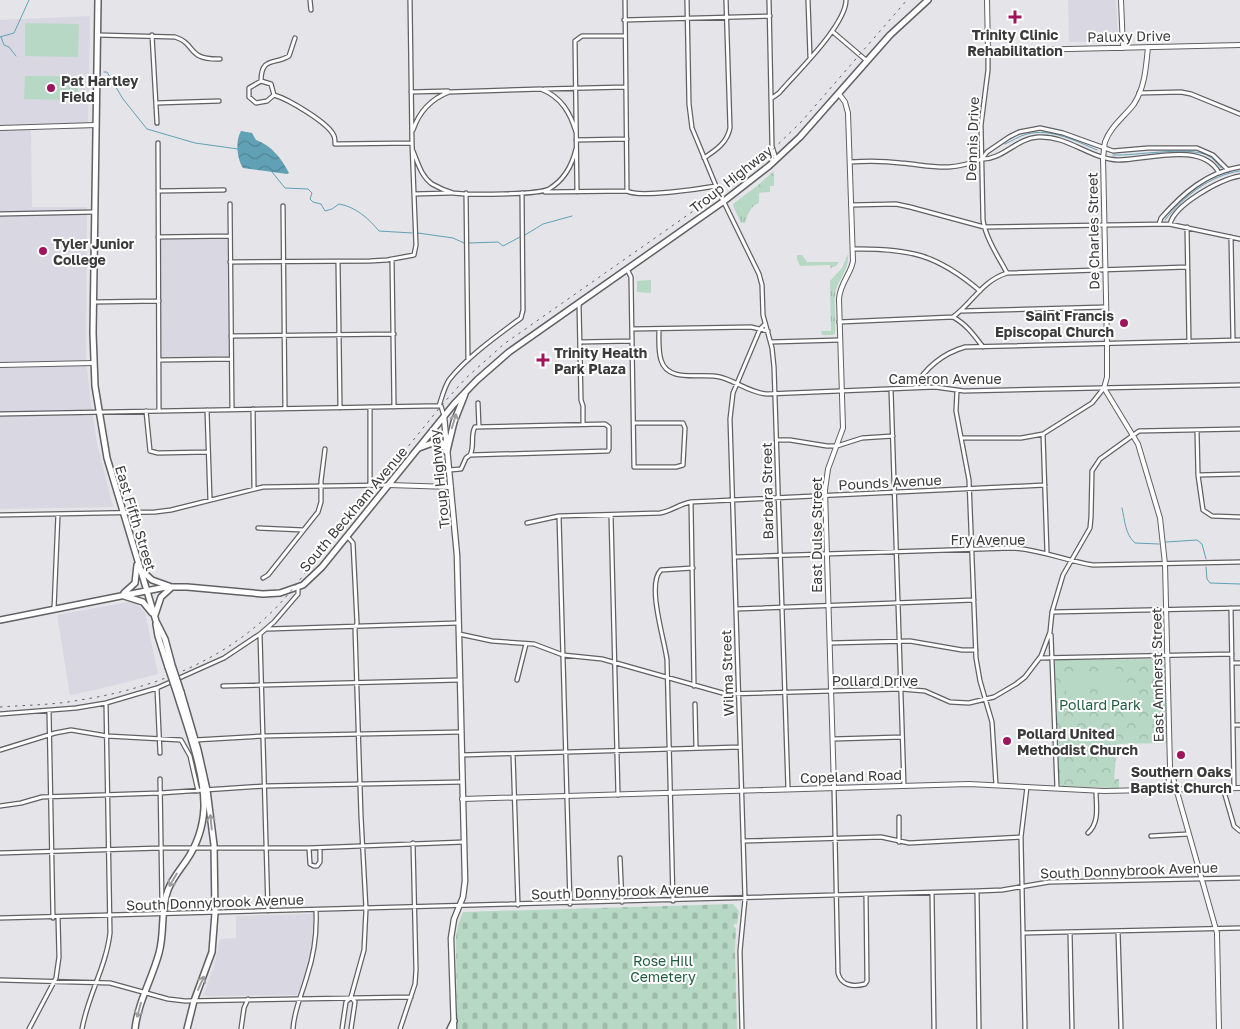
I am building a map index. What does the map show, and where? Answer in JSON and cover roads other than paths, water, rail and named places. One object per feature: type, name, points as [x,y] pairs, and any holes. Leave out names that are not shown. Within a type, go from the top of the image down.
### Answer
[{"type":"main road","name":"East Fifth Street","points":[[98,0],[94,302],[94,363],[98,412],[107,458],[122,513],[147,590],[158,636],[179,693]]},
{"type":"main road","name":"Troup Highway","points":[[454,1029],[451,938],[454,919],[463,897],[465,881],[456,547],[444,417],[466,392],[509,352],[724,202],[776,159],[800,137],[890,36],[928,0]]},
{"type":"main road","points":[[447,451],[454,422],[466,392]]},
{"type":"main road","name":"South Beckham Avenue","points":[[0,620],[147,590],[172,587],[268,594],[285,592],[298,587],[316,574],[444,417]]},
{"type":"main road","points":[[419,448],[438,441],[442,443],[447,451]]},
{"type":"main road","points":[[138,561],[134,583],[121,595],[143,602],[155,618]]},
{"type":"main road","points":[[140,569],[154,581],[172,587]]},
{"type":"main road","points":[[155,618],[160,597],[172,587]]},
{"type":"main road","points":[[179,693],[195,740],[214,849],[215,913],[212,952],[194,1001],[187,1029]]},
{"type":"main road","points":[[135,1029],[144,992],[153,974],[159,953],[163,913],[169,886],[193,849],[202,822],[204,808],[203,790],[179,693]]},
{"type":"main road","points":[[450,1029],[454,1021]]},
{"type":"street","points":[[310,0],[311,10]]},
{"type":"street","points":[[230,262],[392,259],[414,255],[416,245],[412,148],[410,0]]},
{"type":"street","points":[[625,0],[627,191]]},
{"type":"street","name":"Barbara Street","points":[[687,0],[692,128],[716,186],[761,278],[766,324],[774,362],[788,789]]},
{"type":"street","points":[[704,158],[717,150],[726,140],[730,128],[726,0]]},
{"type":"street","points":[[769,0],[772,146],[776,159]]},
{"type":"street","points":[[808,0],[810,58]]},
{"type":"street","points":[[772,98],[779,94],[833,32],[844,14],[846,0]]},
{"type":"street","name":"Dennis Drive","points":[[987,0],[988,70],[982,118],[982,206],[984,228],[1007,273]]},
{"type":"street","points":[[1121,0],[1123,48]]},
{"type":"street","points":[[624,20],[770,16]]},
{"type":"street","points":[[833,32],[867,61]]},
{"type":"street","points":[[98,35],[178,38],[197,56],[205,59],[220,59]]},
{"type":"street","points":[[152,36],[157,123]]},
{"type":"street","points":[[577,192],[574,44],[577,38],[582,36],[624,36]]},
{"type":"street","points":[[261,81],[265,66],[271,61],[288,57],[295,38]]},
{"type":"street","name":"Paluxy Drive","points":[[988,50],[1240,45]]},
{"type":"street","name":"De Charles Street","points":[[1104,388],[1107,377],[1107,344],[1104,148],[1111,132],[1134,103],[1139,93],[1146,69],[1148,47]]},
{"type":"street","points":[[261,81],[272,84],[274,95],[269,101],[256,103],[250,99],[248,92],[249,88],[261,81]]},
{"type":"street","points":[[412,92],[626,87]]},
{"type":"street","points":[[541,89],[554,96],[565,106],[576,132]]},
{"type":"street","points":[[412,132],[418,118],[429,104],[444,94],[457,91]]},
{"type":"street","points":[[1139,93],[1181,92],[1192,94],[1240,114]]},
{"type":"street","name":"East Dulse Street","points":[[839,94],[848,108],[853,249],[852,265],[839,292],[843,428],[828,469],[825,496],[836,838],[838,976],[846,984],[861,985],[867,981],[866,895]]},
{"type":"street","points":[[274,95],[290,101],[321,122],[333,134],[335,144],[412,144]]},
{"type":"street","points":[[156,103],[218,101]]},
{"type":"street","points":[[0,128],[96,125]]},
{"type":"street","points":[[982,160],[987,152],[1009,137],[1019,132],[1040,128],[1063,132],[1112,151],[1148,148],[1197,148],[1214,155],[1228,170]]},
{"type":"street","points":[[850,162],[885,161],[945,168],[966,166],[982,160],[990,160],[1022,141],[1036,137],[1046,137],[1063,141],[1103,157],[1125,160],[1153,156],[1192,156],[1207,160],[1219,173]]},
{"type":"street","points":[[576,140],[627,139]]},
{"type":"street","points":[[158,143],[159,411]]},
{"type":"street","points":[[412,148],[420,170],[428,181],[442,190],[455,193]]},
{"type":"street","points":[[539,192],[549,189],[563,178],[572,163],[576,149]]},
{"type":"street","points":[[1159,224],[1161,218],[1185,193],[1219,173],[1240,167]]},
{"type":"street","points":[[1170,224],[1174,216],[1196,196],[1224,180],[1240,176]]},
{"type":"street","points":[[414,194],[627,191],[631,193],[716,186]]},
{"type":"street","points":[[158,191],[224,190]]},
{"type":"street","points":[[466,193],[468,361]]},
{"type":"street","points":[[439,406],[449,380],[468,361],[521,318],[523,310],[522,193]]},
{"type":"street","points":[[230,204],[232,409]]},
{"type":"street","points":[[851,205],[896,204],[984,228],[1170,224],[1240,239]]},
{"type":"street","points":[[283,206],[285,408]]},
{"type":"street","points":[[0,214],[95,212]]},
{"type":"street","points":[[1187,227],[1189,342]]},
{"type":"street","points":[[158,237],[230,236]]},
{"type":"street","points":[[1231,237],[1233,340]]},
{"type":"street","points":[[853,249],[889,249],[922,255],[965,278],[980,291]]},
{"type":"street","points":[[392,259],[394,407]]},
{"type":"street","points":[[338,261],[340,408]]},
{"type":"street","points":[[953,317],[962,311],[993,278],[1007,273],[1187,267]]},
{"type":"street","points":[[627,269],[631,275],[634,467],[676,467],[684,465],[684,424],[679,422],[634,423]]},
{"type":"street","points":[[94,302],[159,301]]},
{"type":"street","points":[[579,303],[583,424]]},
{"type":"street","points":[[962,311],[1106,307]]},
{"type":"street","points":[[839,322],[953,317],[969,328],[983,347]]},
{"type":"street","name":"Wilma Street","points":[[742,1029],[740,951],[744,899],[743,841],[730,419],[731,404],[737,384],[760,329],[766,324]]},
{"type":"street","points":[[632,329],[751,326],[768,332]]},
{"type":"street","name":"Cameron Avenue","points":[[659,329],[660,357],[667,370],[680,375],[719,377],[759,393],[775,394],[935,387],[957,390],[1240,385]]},
{"type":"street","points":[[231,336],[394,334]]},
{"type":"street","points":[[771,342],[840,340]]},
{"type":"street","points":[[915,388],[930,367],[946,354],[965,348],[1240,340]]},
{"type":"street","points":[[580,342],[632,341]]},
{"type":"street","points":[[160,360],[231,359]]},
{"type":"street","points":[[0,365],[94,363]]},
{"type":"street","points":[[962,438],[1021,438],[1043,434],[1092,403],[1104,388]]},
{"type":"street","name":"East Amherst Street","points":[[1104,388],[1134,434],[1160,518],[1167,610],[1170,767],[1216,929],[1219,1029]]},
{"type":"street","points":[[891,389],[904,786]]},
{"type":"street","points":[[957,390],[956,411],[968,469],[976,650],[978,669],[994,732],[996,785]]},
{"type":"street","points":[[478,403],[479,427]]},
{"type":"street","points":[[0,414],[439,406],[442,407],[444,417]]},
{"type":"street","points":[[370,407],[370,486]]},
{"type":"street","points":[[253,409],[254,488]]},
{"type":"street","points":[[207,410],[210,500]]},
{"type":"street","points":[[146,411],[150,451],[158,453],[208,452]]},
{"type":"street","points":[[448,470],[461,469],[473,448],[473,429],[479,427],[608,425],[608,451],[470,455]]},
{"type":"street","name":"Pollard Drive","points":[[458,634],[492,641],[534,644],[563,654],[614,662],[718,693],[739,695],[901,689],[925,692],[950,702],[969,703],[985,700],[1000,694],[1016,684],[1025,677],[1040,658],[1050,632],[1052,612],[1062,575],[1086,535],[1091,522],[1092,471],[1100,459],[1139,431],[1240,429]]},
{"type":"street","points":[[1197,430],[1198,475],[1203,510],[1207,514],[1226,518],[1240,517]]},
{"type":"street","points":[[1043,434],[1047,553]]},
{"type":"street","points":[[778,440],[795,440],[818,446],[837,446],[862,438],[893,436]]},
{"type":"street","points":[[263,578],[268,575],[318,512],[321,502],[325,448]]},
{"type":"street","points":[[1198,475],[1240,474]]},
{"type":"street","points":[[0,515],[165,511],[254,488],[279,486],[389,485],[451,487]]},
{"type":"street","name":"Pounds Avenue","points":[[527,523],[559,516],[660,513],[680,504],[691,502],[1045,485]]},
{"type":"street","points":[[691,502],[694,686]]},
{"type":"street","points":[[54,609],[58,514]]},
{"type":"street","points":[[611,515],[618,794]]},
{"type":"street","points":[[559,516],[564,753],[570,904]]},
{"type":"street","points":[[258,528],[303,530]]},
{"type":"street","points":[[342,1029],[346,1002],[351,997],[364,950],[366,909],[358,734],[355,630],[357,624],[353,543],[347,536]]},
{"type":"street","name":"Fry Avenue","points":[[735,557],[1023,548],[1094,565],[1107,566],[1240,562]]},
{"type":"street","points":[[673,901],[666,650],[659,628],[656,606],[657,574],[665,569],[693,568]]},
{"type":"street","points":[[0,714],[49,711],[106,703],[157,688],[224,658],[267,629],[298,594],[298,587]]},
{"type":"street","points":[[736,609],[974,600]]},
{"type":"street","points":[[1231,608],[1234,788]]},
{"type":"street","points":[[1052,612],[1240,608]]},
{"type":"street","points":[[267,629],[458,623]]},
{"type":"street","points":[[1050,632],[1057,788]]},
{"type":"street","points":[[260,634],[268,911]]},
{"type":"street","points":[[830,643],[920,642],[962,650],[976,650]]},
{"type":"street","points":[[517,680],[526,644]]},
{"type":"street","points":[[1040,658],[1232,654]]},
{"type":"street","points":[[1232,663],[1240,663]]},
{"type":"street","points":[[223,686],[459,680]]},
{"type":"street","points":[[157,688],[160,753]]},
{"type":"street","points":[[82,1029],[86,1008],[101,974],[108,946],[110,916],[106,703]]},
{"type":"street","points":[[695,704],[696,748]]},
{"type":"street","points":[[49,711],[53,918]]},
{"type":"street","points":[[1234,725],[1240,725]]},
{"type":"street","points":[[0,750],[71,730],[107,736],[181,740],[190,756],[203,790]]},
{"type":"street","points":[[195,740],[263,736],[461,732]]},
{"type":"street","points":[[833,739],[902,737]]},
{"type":"street","points":[[462,755],[740,747]]},
{"type":"street","points":[[513,754],[518,905]]},
{"type":"street","points":[[1166,790],[1170,767]]},
{"type":"street","points":[[160,779],[163,913]]},
{"type":"street","points":[[0,806],[21,804],[36,798],[51,797],[160,794],[264,786],[462,782]]},
{"type":"street","name":"Copeland Road","points":[[462,799],[904,786],[996,785],[1096,791],[1240,788]]},
{"type":"street","points":[[1025,1029],[1021,838],[1027,787]]},
{"type":"street","points":[[1223,788],[1234,826],[1240,830]]},
{"type":"street","points":[[1088,833],[1096,821],[1096,791]]},
{"type":"street","points":[[899,817],[899,842]]},
{"type":"street","points":[[1151,836],[1188,834]]},
{"type":"street","points":[[743,841],[881,836],[909,843],[1021,838]]},
{"type":"street","points":[[0,853],[161,848],[266,849],[363,847],[412,843],[464,842]]},
{"type":"street","points":[[400,1029],[415,984],[416,970],[412,843]]},
{"type":"street","points":[[309,848],[310,864],[318,866],[320,862],[320,848]]},
{"type":"street","points":[[620,858],[622,902]]},
{"type":"street","name":"South Donnybrook Avenue","points":[[0,918],[932,893],[1002,890],[1049,882],[1240,878]]},
{"type":"street","points":[[977,891],[979,1029]]},
{"type":"street","points":[[932,893],[934,1029]]},
{"type":"street","points":[[293,1029],[298,999],[307,978],[312,958],[316,931],[316,910]]},
{"type":"street","points":[[30,1029],[54,980],[59,957],[58,917]]},
{"type":"street","points":[[1023,933],[1240,928]]},
{"type":"street","points":[[1118,931],[1121,1029]]},
{"type":"street","points":[[1070,932],[1072,1029]]},
{"type":"street","points":[[0,980],[110,983],[168,999],[194,1001],[411,996]]},
{"type":"street","points":[[351,997],[355,1002],[351,1029]]},
{"type":"street","points":[[241,1029],[244,1008],[248,999]]},
{"type":"water","points":[[241,131],[252,133],[256,140],[271,149],[289,173],[243,168],[237,150]]},
{"type":"waterway","points":[[0,37],[14,33],[29,0]]},
{"type":"waterway","points":[[1,37],[4,45],[9,47],[16,56]]},
{"type":"waterway","points":[[104,72],[107,72],[123,99],[147,129],[195,143],[238,149]]},
{"type":"waterway","points":[[1005,144],[1027,134],[1045,133],[1063,136],[1097,150]]},
{"type":"waterway","points":[[1113,155],[1175,151],[1198,152],[1209,156],[1221,168]]},
{"type":"waterway","points":[[1165,220],[1180,203],[1198,188],[1218,177],[1240,171]]},
{"type":"waterway","points":[[272,172],[285,188],[308,189],[312,193],[310,199],[321,204],[325,211],[339,204],[345,205],[361,214],[379,231],[412,233]]},
{"type":"waterway","points":[[525,235],[543,224],[572,216]]},
{"type":"waterway","points":[[418,233],[453,238],[464,243]]},
{"type":"waterway","points":[[469,243],[498,242],[503,246],[520,237]]},
{"type":"waterway","points":[[1122,508],[1127,531],[1135,543],[1159,544]]},
{"type":"waterway","points":[[1166,542],[1197,540],[1202,544],[1206,559]]},
{"type":"waterway","points":[[1206,567],[1207,579],[1210,583],[1240,584]]},
{"type":"railway","points":[[0,707],[70,702],[109,695],[137,687],[192,667],[241,638],[285,598],[441,406],[466,378],[504,344],[719,193],[762,160],[802,121],[907,0]]},
{"type":"place","name":"Trinity Clinic Rehabilitation","points":[[1015,17]]},
{"type":"place","name":"Pat Hartley Field","points":[[51,88]]},
{"type":"place","name":"Tyler Junior College","points":[[43,251]]},
{"type":"place","name":"Saint Francis Episcopal Church","points":[[1124,323]]},
{"type":"place","name":"Trinity Health Park Plaza","points":[[543,360]]},
{"type":"place","name":"Pollard United Methodist Church","points":[[1007,741]]},
{"type":"place","name":"Southern Oaks Baptist Church","points":[[1181,755]]},
{"type":"park label","name":"Pollard Park","points":[[1100,704]]},
{"type":"park label","name":"Rose Hill Cemetery","points":[[663,968]]}]
